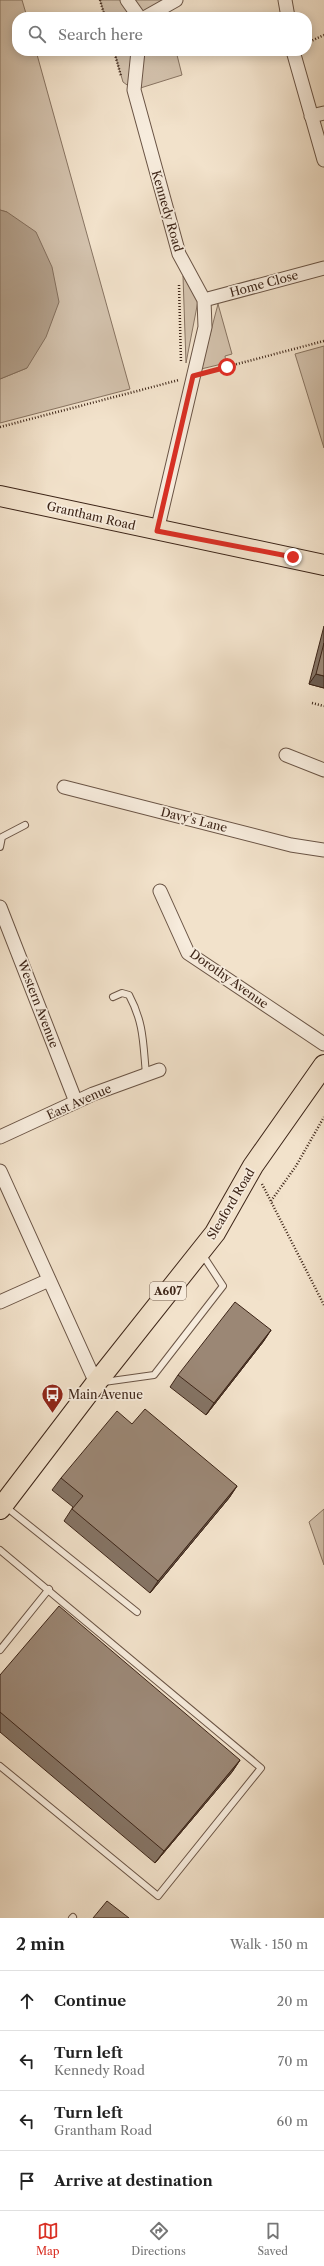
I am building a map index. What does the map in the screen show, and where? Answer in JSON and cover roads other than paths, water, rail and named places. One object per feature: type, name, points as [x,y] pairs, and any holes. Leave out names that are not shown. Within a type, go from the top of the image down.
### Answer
[{"type":"main road","name":"Grantham Road","points":[[0,496],[157,531],[324,565]]},
{"type":"main road","name":"Sleaford Road","points":[[2,1507],[96,1383],[215,1233],[253,1166],[324,1065]]},
{"type":"street","points":[[127,0],[135,12]]},
{"type":"street","points":[[155,12],[176,0]]},
{"type":"street","points":[[285,0],[287,12]]},
{"type":"street","name":"Kennedy Road","points":[[137,56],[134,90],[179,254],[204,300],[204,327],[157,531]]},
{"type":"street","points":[[294,56],[324,160]]},
{"type":"street","points":[[311,116],[324,113]]},
{"type":"street","name":"Home Close","points":[[204,300],[324,268]]},
{"type":"street","points":[[286,755],[324,770]]},
{"type":"street","name":"Davy's Lane","points":[[64,787],[291,845],[324,850]]},
{"type":"street","name":"Dorothy Avenue","points":[[160,891],[188,953],[324,1044]]},
{"type":"street","name":"Western Avenue","points":[[0,907],[76,1102]]},
{"type":"street","name":"East Avenue","points":[[0,1137],[76,1102],[159,1070]]},
{"type":"street","points":[[0,1171],[96,1383]]},
{"type":"street","points":[[0,1302],[49,1280]]},
{"type":"lane","points":[[0,847],[2,837],[25,825]]},
{"type":"lane","points":[[113,997],[122,993],[129,994],[134,1004],[143,1028],[146,1074]]},
{"type":"lane","points":[[96,1383],[154,1375],[222,1286],[200,1251]]},
{"type":"lane","points":[[2,1507],[137,1612]]},
{"type":"lane","points":[[0,1550],[49,1589],[261,1768],[158,1896],[0,1766]]},
{"type":"lane","points":[[0,1650],[49,1589]]},
{"type":"place","name":"Main Avenue","points":[[52,1414]]}]
